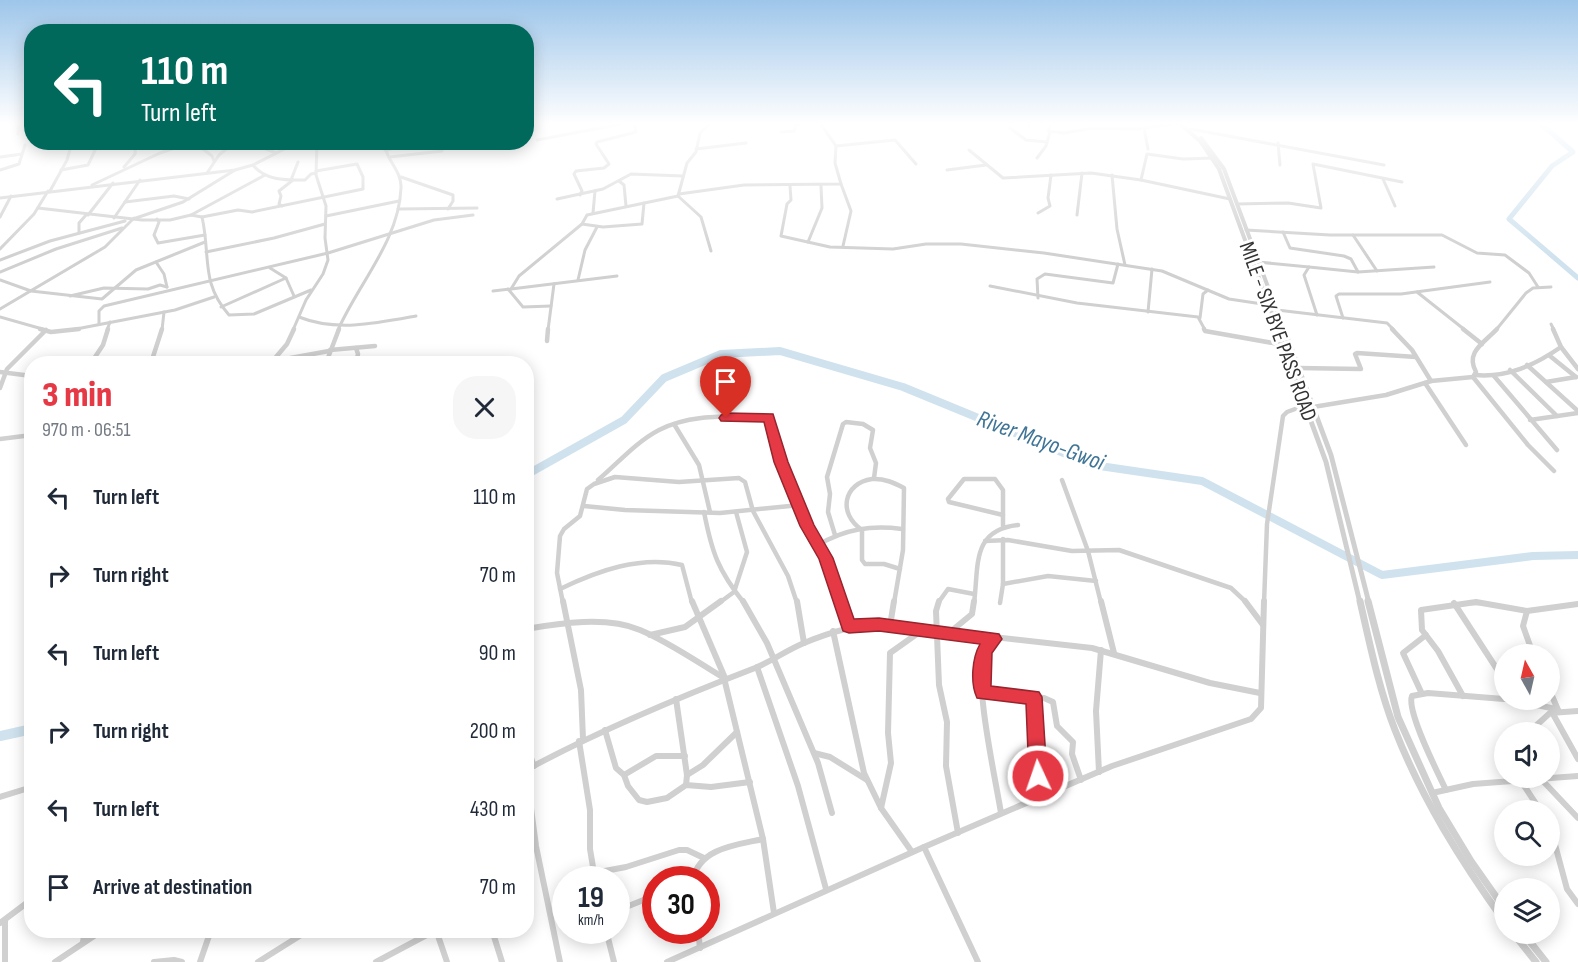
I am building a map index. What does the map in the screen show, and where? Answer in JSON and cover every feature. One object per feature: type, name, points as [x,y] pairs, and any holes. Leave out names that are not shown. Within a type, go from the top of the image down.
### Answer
[{"type":"street","points":[[0,249],[34,214],[61,170],[72,168]]},
{"type":"street","points":[[119,171],[122,168]]},
{"type":"street","points":[[90,186],[127,168]]},
{"type":"street","points":[[207,173],[210,168]]},
{"type":"street","points":[[0,198],[243,168]]},
{"type":"street","points":[[254,168],[265,175],[305,180],[316,172],[337,168]]},
{"type":"street","points":[[282,206],[279,204],[281,196],[279,191],[292,180],[297,168]]},
{"type":"street","points":[[278,356],[287,344],[312,290],[326,267],[328,253],[326,206],[322,198],[316,168]]},
{"type":"street","points":[[191,215],[202,217],[238,210],[252,212],[361,190],[364,184],[359,168]]},
{"type":"street","points":[[328,356],[390,233],[399,201],[401,177],[396,168]]},
{"type":"street","points":[[580,195],[582,191],[574,174],[576,171],[604,168]]},
{"type":"street","points":[[679,195],[685,168]]},
{"type":"street","points":[[836,168],[851,211],[843,246]]},
{"type":"street","points":[[946,170],[963,168]]},
{"type":"street","points":[[990,168],[1003,178],[1082,173],[1112,175],[1230,199]]},
{"type":"street","points":[[1141,180],[1144,168]]},
{"type":"street","name":"MILE - SIX BYE PASS ROAD","points":[[1217,168],[1309,406],[1326,462],[1386,706],[1422,794],[1467,868],[1494,907]]},
{"type":"street","points":[[1222,168],[1276,310],[1287,349],[1298,368],[1309,406],[1336,471],[1398,717],[1431,793],[1471,861],[1494,894]]},
{"type":"street","points":[[1237,204],[1287,203],[1321,208],[1314,168]]},
{"type":"street","points":[[1330,168],[1402,182]]},
{"type":"street","points":[[0,260],[37,245],[168,208],[189,199],[235,170]]},
{"type":"street","points":[[557,200],[595,191],[620,181],[627,175],[640,173],[683,176]]},
{"type":"street","points":[[1077,215],[1082,173]]},
{"type":"street","points":[[38,208],[114,218],[170,220],[191,215],[265,175]]},
{"type":"street","points":[[1112,175],[1117,229],[1125,265]]},
{"type":"street","points":[[1038,213],[1050,206],[1048,198],[1051,176]]},
{"type":"street","points":[[401,177],[453,195],[453,201],[448,209]]},
{"type":"street","points":[[114,218],[140,180]]},
{"type":"street","points":[[1383,180],[1395,206]]},
{"type":"street","points":[[620,181],[624,185],[626,206]]},
{"type":"street","points":[[79,233],[79,223],[113,183]]},
{"type":"street","points":[[509,289],[519,276],[582,224],[584,216],[593,213],[679,195],[744,185],[841,184]]},
{"type":"street","points":[[790,186],[791,200],[787,204],[781,236],[826,246],[893,249],[926,243],[961,244],[1044,253],[1152,269],[1229,299],[1269,305]]},
{"type":"street","points":[[808,242],[823,207],[821,186]]},
{"type":"street","points":[[593,213],[595,191]]},
{"type":"street","points":[[679,195],[701,218],[711,251]]},
{"type":"street","points":[[0,217],[12,196]]},
{"type":"street","points":[[125,202],[174,196],[189,199]]},
{"type":"street","points":[[326,216],[399,201]]},
{"type":"street","points":[[582,224],[597,227],[644,223],[645,203]]},
{"type":"street","points":[[398,209],[477,208]]},
{"type":"street","points":[[99,324],[99,311],[104,306],[168,288],[270,268],[328,253],[434,220],[473,214]]},
{"type":"street","points":[[202,217],[208,281],[214,297],[232,316],[251,314],[312,290]]},
{"type":"street","points":[[0,309],[105,247],[134,218]]},
{"type":"street","points":[[157,219],[159,222],[154,235],[158,243],[205,235]]},
{"type":"street","points":[[206,252],[274,238],[326,224]]},
{"type":"street","points":[[578,280],[585,250],[597,227]]},
{"type":"street","points":[[0,272],[56,249],[124,228]]},
{"type":"street","points":[[1246,230],[1353,235],[1442,235],[1477,253],[1508,257],[1528,273],[1538,287]]},
{"type":"street","points":[[1283,232],[1290,249],[1344,256],[1351,259],[1358,272]]},
{"type":"street","points":[[1353,235],[1377,271]]},
{"type":"street","points":[[104,306],[100,305],[102,299],[136,270],[205,242]]},
{"type":"street","points":[[156,262],[166,278],[168,288]]},
{"type":"street","points":[[1258,262],[1358,272],[1434,267]]},
{"type":"street","points":[[1038,298],[1037,279],[1044,274],[1113,283],[1118,264]]},
{"type":"street","points":[[1309,267],[1304,274],[1317,315]]},
{"type":"street","points":[[270,268],[286,278],[294,296]]},
{"type":"street","points":[[1148,312],[1152,269]]},
{"type":"street","points":[[493,291],[617,276]]},
{"type":"street","points":[[221,307],[286,278]]},
{"type":"street","points":[[0,280],[31,291],[88,301],[102,299]]},
{"type":"street","points":[[1343,318],[1336,296],[1338,294],[1417,292],[1490,282]]},
{"type":"street","points":[[547,340],[554,284]]},
{"type":"street","points":[[990,286],[1038,298],[1148,312],[1171,312],[1200,318]]},
{"type":"street","points":[[1551,287],[1538,287],[1526,293],[1502,324],[1470,358],[1474,376],[1528,445],[1554,471]]},
{"type":"street","points":[[68,297],[100,289],[168,288]]},
{"type":"street","points":[[509,289],[523,307],[551,306]]},
{"type":"street","points":[[1209,290],[1203,294],[1200,318],[1206,331],[1287,349]]},
{"type":"street","points":[[1417,292],[1482,344]]},
{"type":"street","points":[[0,317],[46,330],[63,332],[164,312],[214,297]]},
{"type":"street","points":[[1276,310],[1388,324],[1416,357],[1431,381]]},
{"type":"street","points":[[153,356],[162,332],[164,312]]},
{"type":"street","points":[[299,317],[322,325],[342,325],[416,316]]},
{"type":"street","points":[[96,356],[103,345],[110,322]]},
{"type":"street","points":[[1551,324],[1561,347],[1578,369]]},
{"type":"street","points":[[2,372],[46,330]]},
{"type":"street","points":[[311,356],[329,350],[375,346]]},
{"type":"street","points":[[667,962],[826,889],[1099,772],[1176,743],[1251,719],[1261,708],[1267,524],[1283,416],[1287,412],[1309,406],[1386,395],[1431,381],[1494,376],[1550,356],[1561,347]]},
{"type":"street","points":[[356,348],[358,356]]},
{"type":"street","points":[[1298,368],[1361,369],[1355,354],[1357,353],[1416,357]]},
{"type":"street","points":[[1550,356],[1577,377]]},
{"type":"street","points":[[1527,365],[1578,412]]},
{"type":"street","points":[[1510,370],[1557,416]]},
{"type":"street","points":[[2,372],[24,375]]},
{"type":"street","points":[[0,387],[4,379],[2,372]]},
{"type":"street","points":[[1494,376],[1557,450]]},
{"type":"street","points":[[1546,382],[1577,377]]},
{"type":"street","points":[[1425,383],[1466,445]]},
{"type":"street","points":[[1530,420],[1578,412]]},
{"type":"street","points":[[593,866],[590,810],[581,740],[581,690],[557,573],[560,536],[564,529],[580,516],[585,495],[594,484],[642,442],[657,431],[674,424],[700,417],[769,417],[781,462],[807,526],[826,558],[849,627]]},
{"type":"street","points":[[835,535],[828,512],[830,494],[827,477],[843,424],[846,422],[863,424],[873,430],[870,448],[876,463],[874,478]]},
{"type":"street","points":[[674,424],[699,460],[706,481],[707,512],[717,562],[734,592],[760,628],[814,753],[832,813]]},
{"type":"street","points":[[0,439],[24,436]]},
{"type":"street","points":[[594,484],[615,477],[670,482],[742,480],[745,482],[753,511],[788,576],[796,596],[804,643]]},
{"type":"street","points":[[862,530],[850,521],[845,508],[852,488],[858,483],[874,478],[904,488],[903,550],[890,626]]},
{"type":"street","points":[[1003,515],[949,502],[948,499],[964,479],[995,479],[1006,503],[1003,515],[1004,526]]},
{"type":"street","points":[[1062,480],[1088,551],[1114,653]]},
{"type":"street","points":[[584,506],[625,510],[736,512],[800,505]]},
{"type":"street","points":[[650,635],[676,631],[699,618],[734,592],[747,552],[736,512]]},
{"type":"street","points":[[818,545],[835,535],[882,525],[902,529]]},
{"type":"street","points":[[949,633],[972,614],[978,555],[985,541],[1004,526],[1018,525]]},
{"type":"street","points":[[862,530],[862,560],[865,564],[884,564],[900,569]]},
{"type":"street","points":[[985,541],[1003,539],[1066,550],[1119,550],[1214,580],[1231,588],[1246,602],[1264,626]]},
{"type":"street","points":[[1000,603],[1003,584],[1003,539]]},
{"type":"street","points":[[560,589],[585,576],[655,562],[679,563],[685,570],[699,618],[725,678],[763,839],[774,913]]},
{"type":"street","points":[[1003,584],[1048,576],[1096,581]]},
{"type":"street","points":[[958,833],[946,766],[947,722],[939,685],[936,649],[939,632],[938,604],[946,591],[954,588],[974,594]]},
{"type":"street","points":[[1463,696],[1426,636],[1422,627],[1424,621],[1421,610],[1454,603],[1476,602],[1527,611],[1578,604]]},
{"type":"street","points":[[1454,603],[1494,665]]},
{"type":"street","points":[[1527,611],[1523,626],[1529,644]]},
{"type":"street","points":[[534,628],[566,622],[623,625],[650,635],[725,678]]},
{"type":"street","points":[[534,766],[581,740],[725,678],[757,667],[804,643],[833,631],[870,624],[994,639],[1055,643],[1101,650],[1210,683],[1260,693]]},
{"type":"street","points":[[881,808],[891,763],[888,712],[890,653],[922,630]]},
{"type":"street","points":[[833,631],[867,781],[881,808],[912,852]]},
{"type":"street","points":[[1422,693],[1403,653],[1426,636]]},
{"type":"street","points":[[994,639],[985,650],[982,662],[983,711],[1001,813]]},
{"type":"street","points":[[1099,772],[1095,741],[1095,703],[1101,650]]},
{"type":"street","points":[[757,667],[798,786],[826,889]]},
{"type":"street","points":[[983,693],[1034,697],[1053,702],[1058,726],[1073,742],[1072,754],[1081,780]]},
{"type":"street","points":[[1446,790],[1419,731],[1410,701],[1412,696],[1422,693],[1494,698]]},
{"type":"street","points":[[1034,697],[1040,797]]},
{"type":"street","points":[[676,699],[685,756],[686,785]]},
{"type":"street","points":[[1558,710],[1553,714],[1578,759]]},
{"type":"street","points":[[1538,722],[1548,712],[1578,711]]},
{"type":"street","points":[[605,730],[616,768],[624,775],[628,786],[639,800],[646,802],[667,798],[686,785],[720,788],[750,782]]},
{"type":"street","points":[[687,775],[703,765],[737,732]]},
{"type":"street","points":[[814,753],[838,762],[867,781]]},
{"type":"street","points":[[624,775],[656,756],[685,756]]},
{"type":"street","points":[[1560,777],[1578,776]]},
{"type":"street","points":[[1422,794],[1473,784],[1494,783]]},
{"type":"street","points":[[1550,788],[1578,818]]},
{"type":"street","points":[[0,797],[24,790]]},
{"type":"street","points":[[534,831],[560,962]]},
{"type":"street","points":[[697,866],[704,858],[763,839]]},
{"type":"street","points":[[924,847],[978,962]]},
{"type":"street","points":[[629,866],[679,850],[687,850],[704,858]]},
{"type":"street","points":[[1560,850],[1567,889],[1578,904]]},
{"type":"street","points":[[5,962],[2,922],[19,904],[24,902]]},
{"type":"street","points":[[83,942],[84,938]]},
{"type":"street","points":[[55,962],[90,938]]},
{"type":"street","points":[[200,962],[208,938]]},
{"type":"street","points":[[258,962],[296,938]]},
{"type":"street","points":[[376,962],[421,938]]},
{"type":"street","points":[[439,938],[447,962]]},
{"type":"street","points":[[494,938],[502,962]]},
{"type":"street","points":[[610,944],[614,962]]},
{"type":"street","points":[[700,944],[700,948]]},
{"type":"street","points":[[1522,944],[1536,962]]},
{"type":"street","points":[[1532,944],[1546,962]]},
{"type":"street","points":[[154,962],[174,960],[182,962]]},
{"type":"waterway","name":"River Mayo-Gwoi","points":[[1550,168],[1509,219],[1578,278]]},
{"type":"waterway","name":"River Mayo-Gwoi","points":[[534,471],[624,420],[664,378],[721,354],[780,351],[903,387],[1093,465],[1202,481],[1382,575],[1533,556],[1578,555]]},
{"type":"waterway","name":"River Mayo-Gwoi","points":[[0,736],[24,731]]},
{"type":"route","points":[[726,418],[769,417],[781,462],[807,526],[826,558],[849,627],[879,624],[994,639],[985,650],[982,662],[983,693],[1034,697],[1038,776]]}]
